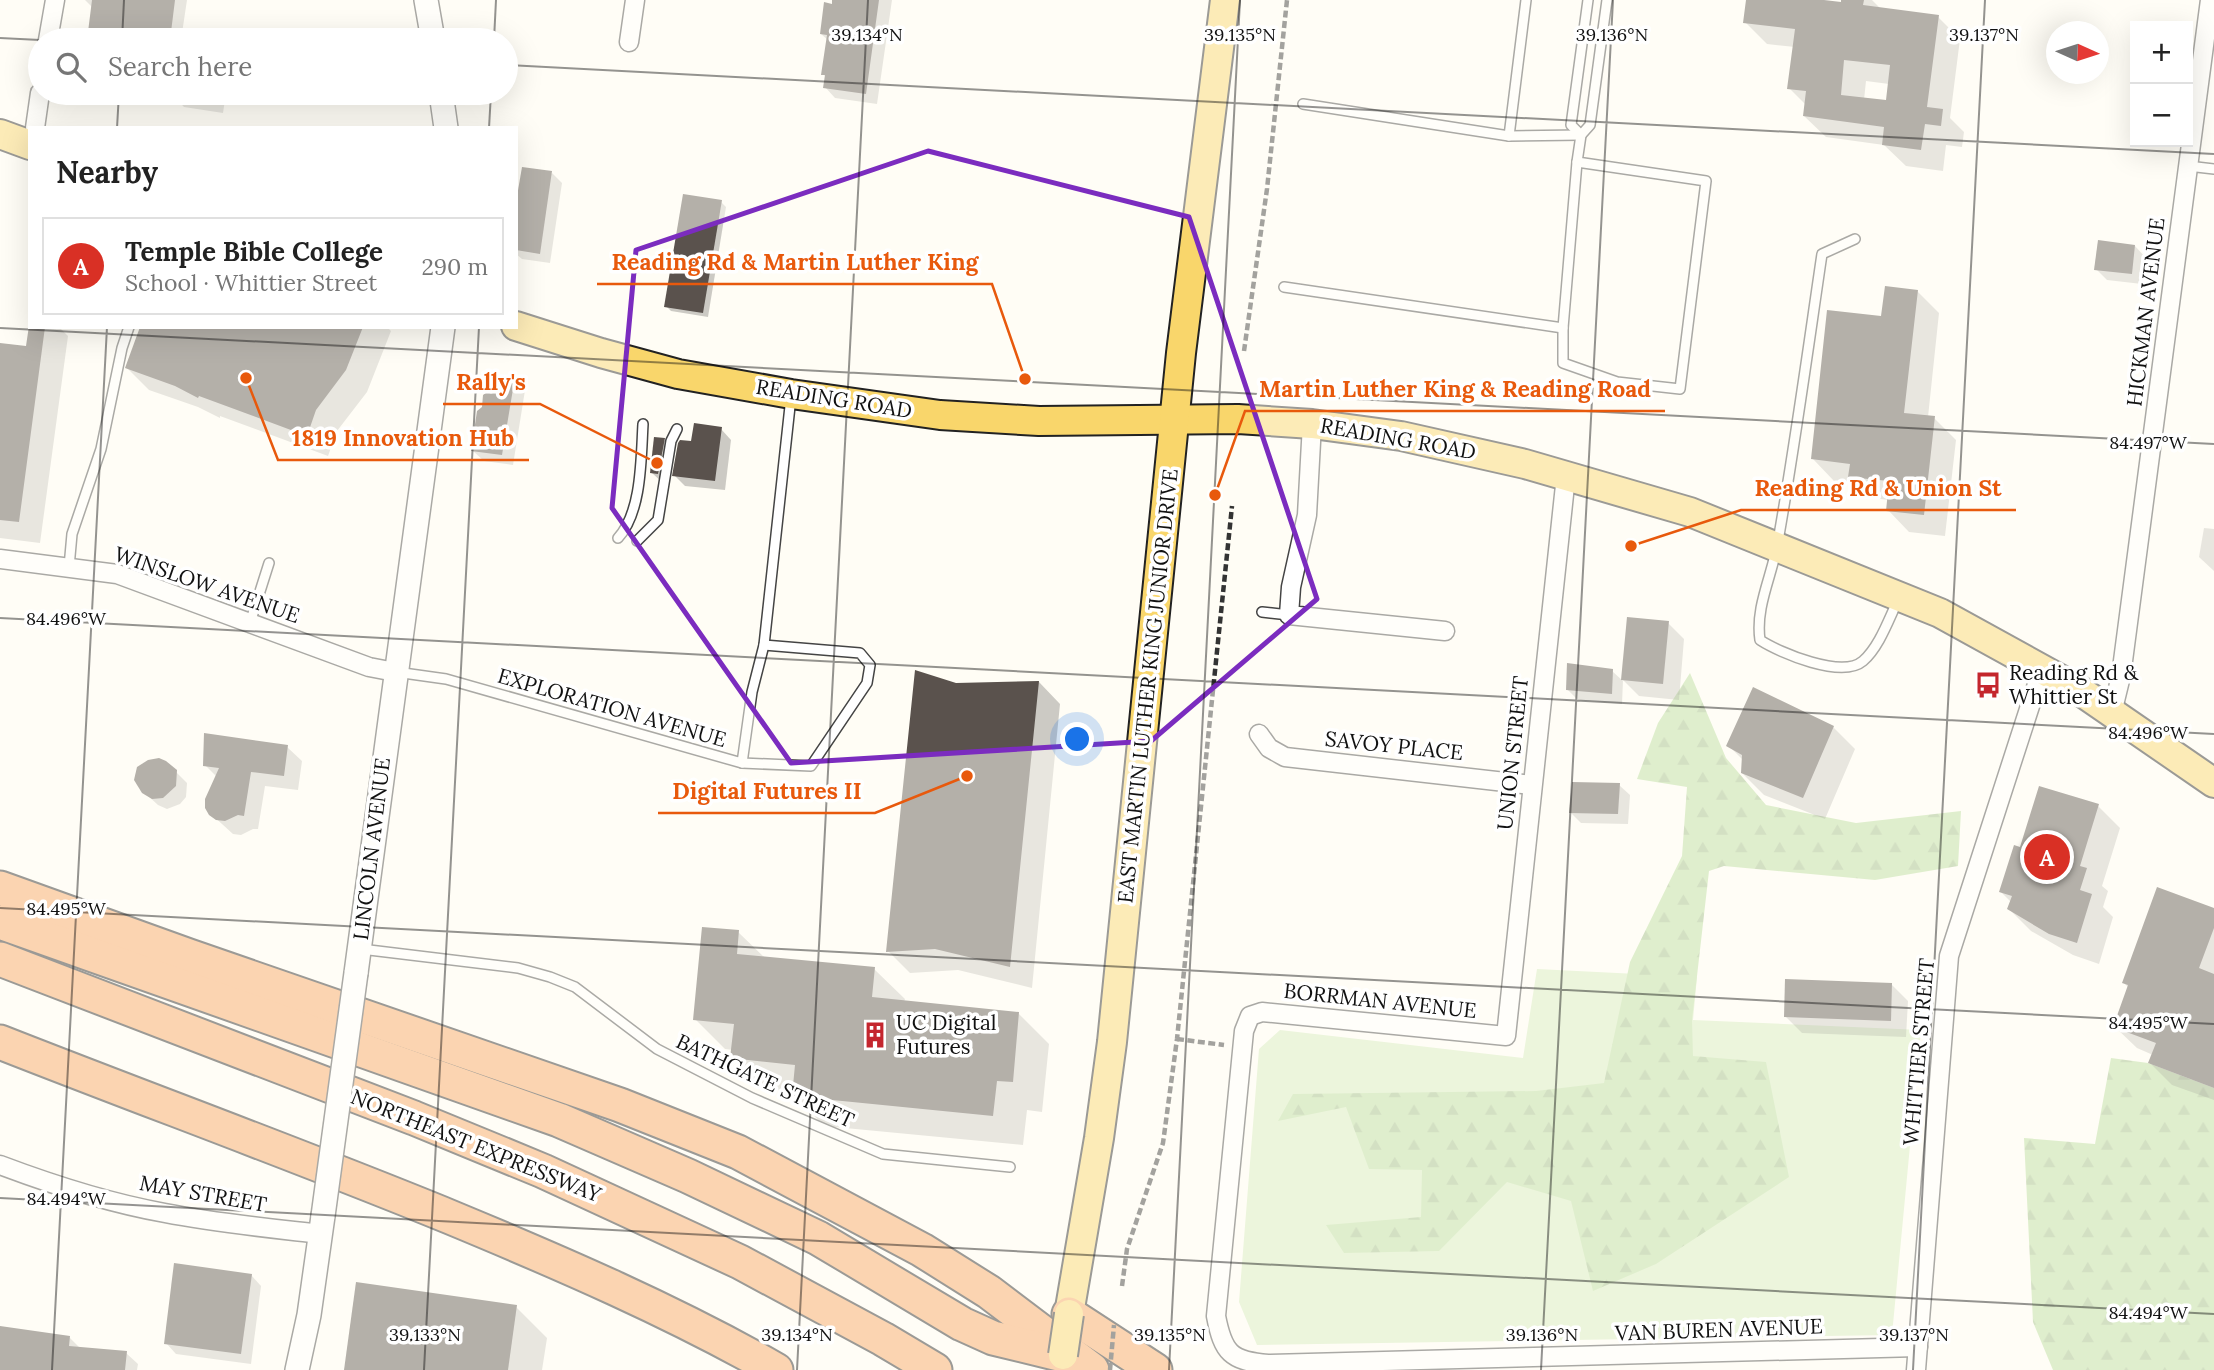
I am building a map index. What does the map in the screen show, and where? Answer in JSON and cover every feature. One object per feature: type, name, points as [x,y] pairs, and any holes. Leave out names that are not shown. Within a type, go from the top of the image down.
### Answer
[{"type":"highway","points":[[0,888],[620,1105],[738,1152],[922,1250],[989,1292],[1092,1370]]},
{"type":"highway","points":[[0,922],[559,1120],[806,1231],[962,1324],[1062,1363]]},
{"type":"highway","name":"NORTHEAST EXPRESSWAY","points":[[0,960],[544,1171],[740,1262],[935,1370]]},
{"type":"highway","points":[[0,1042],[347,1175],[553,1259],[724,1340],[776,1370]]},
{"type":"highway","points":[[1070,1304],[1155,1370]]},
{"type":"main road","name":"EAST MARTIN LUTHER KING JUNIOR DRIVE","points":[[1062,1363],[1112,1042],[1181,353],[1225,0]]},
{"type":"main road","points":[[0,134],[28,144]]},
{"type":"main road","name":"READING ROAD","points":[[518,327],[678,374],[791,394],[940,415],[1039,421],[1238,419],[1312,424],[1453,446],[1566,476],[1690,512],[1940,613],[2042,669],[2214,783]]},
{"type":"street","points":[[50,28],[55,0]]},
{"type":"street","points":[[426,0],[431,28]]},
{"type":"street","points":[[629,42],[635,0]]},
{"type":"street","name":"HICKMAN AVENUE","points":[[2112,713],[2121,676],[2210,0]]},
{"type":"street","points":[[35,126],[38,105]]},
{"type":"street","points":[[443,105],[446,126]]},
{"type":"street","name":"LINCOLN AVENUE","points":[[297,1370],[309,1315],[443,329]]},
{"type":"street","points":[[1312,424],[1307,515],[1291,587],[1289,615],[1445,631]]},
{"type":"street","name":"UNION STREET","points":[[1506,1036],[1566,476]]},
{"type":"street","name":"WINSLOW AVENUE","points":[[0,559],[117,573],[369,667],[395,672]]},
{"type":"street","name":"WHITTIER STREET","points":[[1916,1370],[1949,956],[2042,669]]},
{"type":"street","name":"SAVOY PLACE","points":[[1259,734],[1269,748],[1285,757],[1532,785]]},
{"type":"street","name":"BORRMAN AVENUE","points":[[1242,1047],[1250,1016],[1262,1012],[1506,1036]]},
{"type":"street","name":"VAN BUREN AVENUE","points":[[1242,1047],[1216,1316],[1221,1339],[1231,1354],[1248,1362],[1268,1364],[1917,1347]]},
{"type":"street","name":"MAY STREET","points":[[0,1165],[93,1195],[163,1213],[234,1225],[321,1225]]},
{"type":"lane","points":[[1509,136],[1527,0]]},
{"type":"lane","points":[[1581,135],[1572,125],[1588,0]]},
{"type":"lane","points":[[1577,162],[1706,181],[1680,389],[1617,382],[1563,363],[1563,328],[1577,162],[1581,135],[1590,125],[1607,0]]},
{"type":"lane","points":[[1303,104],[1509,136],[1581,135]]},
{"type":"lane","points":[[2188,166],[2214,169]]},
{"type":"lane","points":[[1855,239],[1822,254],[1777,548],[1757,622],[1760,640],[1772,648],[1812,663],[1848,667],[1862,662],[1875,646],[1899,597]]},
{"type":"lane","points":[[1284,287],[1563,328]]},
{"type":"lane","points":[[69,567],[72,534],[101,449],[128,329]]},
{"type":"lane","name":"EXPLORATION AVENUE","points":[[395,672],[446,680],[742,763],[752,692],[764,645],[791,394]]},
{"type":"lane","points":[[618,538],[627,528],[633,513],[643,424]]},
{"type":"lane","points":[[637,541],[658,520],[671,441],[677,429]]},
{"type":"lane","points":[[250,623],[269,563]]},
{"type":"lane","points":[[1262,612],[1289,615]]},
{"type":"lane","points":[[742,763],[811,766],[867,683],[870,665],[860,653],[764,645]]},
{"type":"lane","name":"BATHGATE STREET","points":[[359,949],[518,968],[550,977],[575,987],[657,1049],[752,1098],[883,1154],[1010,1167]]},
{"type":"path","points":[[1244,351],[1267,189],[1287,0]]},
{"type":"path","points":[[1122,1286],[1127,1249],[1163,1143],[1177,1039],[1232,506]]},
{"type":"path","points":[[1177,1039],[1242,1047]]},
{"type":"path","points":[[1110,1370],[1115,1325]]},
{"type":"highlighted area","points":[[928,151],[1189,217],[1317,599],[1151,741],[791,763],[612,508],[636,250]]},
{"type":"green space","points":[[1690,673],[1726,758],[1766,805],[1856,823],[1961,811],[1958,866],[1875,880],[1724,866],[1709,871],[1692,1020],[1693,1056],[1766,1062],[1789,1177],[1656,1264],[1593,1291],[1571,1201],[1507,1182],[1439,1251],[1344,1253],[1326,1225],[1421,1217],[1422,1170],[1369,1169],[1346,1107],[1278,1121],[1293,1094],[1536,1091],[1604,1083],[1630,962],[1682,856],[1687,787],[1637,779],[1658,723]]},
{"type":"green space","points":[[1537,969],[1697,977],[1693,1020],[1921,1030],[1892,1335],[1257,1345],[1239,1302],[1259,1049],[1280,1030],[1523,1058]]},
{"type":"green space","points":[[2111,1058],[2148,1063],[2214,1088],[2214,1370],[2053,1370],[2033,1322],[2024,1138],[2095,1144]]},
{"type":"building","points":[[92,0],[175,0],[172,28],[88,28]]},
{"type":"building","points":[[832,0],[879,0],[866,94],[823,88],[825,75],[821,75],[827,35],[820,34],[824,2],[832,4]]},
{"type":"building","points":[[1746,0],[1864,0],[1863,5],[1939,15],[1927,107],[1943,109],[1941,126],[1925,124],[1921,150],[1882,145],[1884,127],[1803,116],[1806,91],[1787,89],[1795,29],[1743,23]],"holes":[[[1844,60],[1890,65],[1886,100],[1841,95]]]},
{"type":"building","points":[[522,167],[552,171],[540,254],[518,250],[518,190]]},
{"type":"building","points":[[683,194],[722,200],[703,313],[664,307]]},
{"type":"building","points":[[2098,240],[2135,245],[2132,274],[2094,270]]},
{"type":"building","points":[[1885,286],[1918,290],[1904,413],[1935,416],[1924,515],[1886,511],[1889,481],[1848,477],[1850,464],[1811,459],[1827,310],[1881,316]]},
{"type":"building","points":[[29,329],[45,329],[19,522],[0,520],[0,343],[26,346]]},
{"type":"building","points":[[139,329],[362,329],[346,370],[316,410],[307,436],[199,396],[198,398],[175,386],[125,368]]},
{"type":"building","points":[[516,371],[502,455],[471,451],[477,411],[482,407],[483,395]]},
{"type":"building","points":[[694,423],[722,427],[715,481],[672,476],[678,443],[680,440],[691,441]]},
{"type":"building","points":[[654,437],[665,438],[658,474],[650,473]]},
{"type":"building","points":[[1627,617],[1669,621],[1663,684],[1621,680]]},
{"type":"building","points":[[1567,663],[1613,669],[1612,694],[1566,690]]},
{"type":"building","points":[[915,670],[956,683],[1039,681],[1010,967],[935,949],[886,952]]},
{"type":"building","points":[[1753,687],[1834,726],[1803,798],[1741,773],[1742,755],[1726,746]]},
{"type":"building","points":[[204,733],[288,745],[284,776],[251,772],[244,816],[238,815],[225,821],[216,820],[205,808],[205,799],[219,768],[203,766]]},
{"type":"building","points":[[159,758],[177,770],[176,786],[163,798],[152,799],[142,793],[134,780],[137,767],[148,760]]},
{"type":"building","points":[[1572,782],[1620,783],[1618,814],[1569,813]]},
{"type":"building","points":[[2039,786],[2099,804],[2080,866],[2087,868],[2080,890],[2092,894],[2077,943],[2049,934],[2007,909],[2012,896],[1999,892],[2014,845],[2020,847]]},
{"type":"building","points":[[2157,887],[2214,908],[2214,928],[2199,968],[2214,974],[2214,1088],[2148,1063],[2156,1043],[2113,1027],[2128,985],[2122,983]]},
{"type":"building","name":"UC Digital Futures","points":[[702,927],[739,930],[737,954],[875,967],[872,997],[1019,1012],[1013,1082],[997,1081],[993,1116],[792,1096],[795,1065],[730,1058],[734,1024],[693,1020]]},
{"type":"building","points":[[1785,979],[1892,983],[1891,1021],[1784,1017]]},
{"type":"building","points":[[174,1263],[252,1274],[241,1354],[164,1344]]},
{"type":"building","points":[[356,1282],[517,1305],[508,1370],[344,1370]]},
{"type":"building","points":[[0,1326],[70,1336],[69,1346],[127,1351],[125,1370],[0,1370]]},
{"type":"place","name":"1819 Innovation Hub","points":[[246,378]]},
{"type":"place","name":"Reading Rd & Martin Luther King","points":[[1025,379]]},
{"type":"place","name":"Rally's","points":[[657,463]]},
{"type":"place","name":"Martin Luther King & Reading Road","points":[[1215,495]]},
{"type":"place","name":"Reading Rd & Union St","points":[[1631,546]]},
{"type":"place","name":"Reading Rd & Whittier St","points":[[1988,685]]},
{"type":"place","name":"Digital Futures II","points":[[967,776]]},
{"type":"place","name":"Temple Bible College","points":[[2047,857]]},
{"type":"place","name":"UC Digital Futures","points":[[875,1035]]}]
